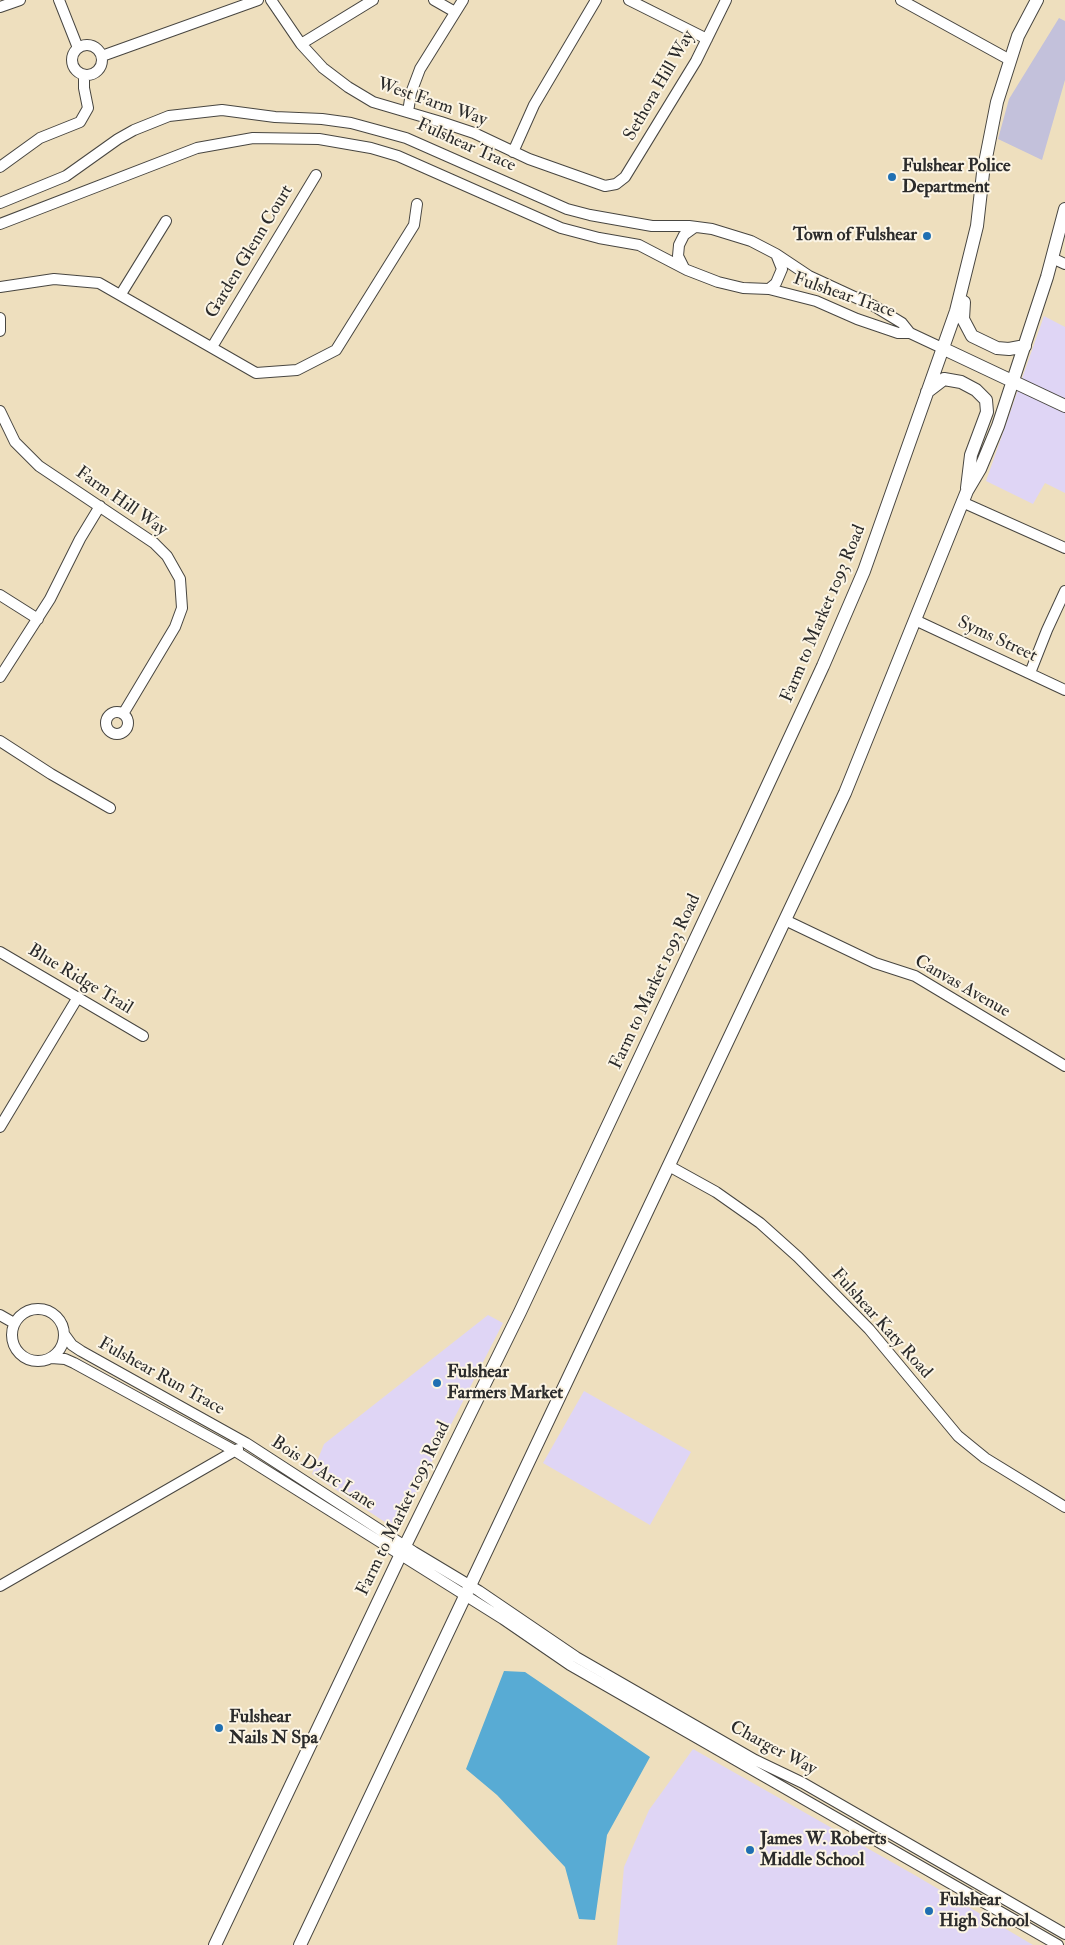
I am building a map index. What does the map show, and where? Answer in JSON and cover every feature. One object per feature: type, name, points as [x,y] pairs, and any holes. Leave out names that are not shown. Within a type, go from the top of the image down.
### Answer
[{"type":"main road","name":"Farm to Market 1093 Road","points":[[215,1945],[403,1551],[520,1312],[824,666],[864,571],[956,310],[977,226],[983,174],[996,102],[1018,36],[1037,0]]},
{"type":"main road","points":[[300,1945],[468,1592],[580,1349],[670,1166],[845,793],[965,497],[980,469],[1013,384],[1065,209]]},
{"type":"main road","points":[[965,277],[963,319],[972,336],[997,348],[1009,349],[1025,346]]},
{"type":"main road","name":"Fulshear Trace","points":[[942,348],[1013,384],[1065,406]]},
{"type":"main road","points":[[927,392],[944,379],[961,382],[976,390],[986,400],[987,412],[971,455],[965,497]]},
{"type":"street","points":[[0,7],[20,0]]},
{"type":"street","points":[[59,0],[78,48]]},
{"type":"street","points":[[102,56],[258,0]]},
{"type":"street","name":"West Farm Way","points":[[271,0],[301,44],[323,68],[348,87],[373,102],[474,133],[513,152],[605,186],[616,184]]},
{"type":"street","points":[[301,44],[373,0]]},
{"type":"street","points":[[434,0],[455,12]]},
{"type":"street","points":[[408,112],[411,93],[420,69],[463,0]]},
{"type":"street","points":[[513,152],[534,105],[596,0]]},
{"type":"street","points":[[629,0],[707,39]]},
{"type":"street","name":"Sethora Hill Way","points":[[616,184],[625,177],[696,61],[726,0]]},
{"type":"street","points":[[901,0],[1010,60]]},
{"type":"street","points":[[84,45],[93,46],[102,56],[97,73],[84,76],[79,74],[72,66],[72,58],[78,48],[84,45]]},
{"type":"street","points":[[0,167],[40,138],[80,122],[88,108],[84,76]]},
{"type":"street","name":"Fulshear Trace","points":[[0,203],[66,176],[134,130],[169,116],[222,110],[275,117],[322,119],[375,129],[426,146],[567,208],[636,223],[695,227],[725,232],[776,254],[809,276],[874,306],[902,323],[910,333]]},
{"type":"street","points":[[371,148],[375,129]]},
{"type":"street","name":"Fulshear Trace","points":[[0,224],[197,148],[271,138],[319,139],[371,148],[420,164],[541,220],[578,233],[639,246],[718,282],[744,288],[768,289],[816,301],[857,319],[898,333],[910,333],[942,348]]},
{"type":"street","name":"Garden Glenn Court","points":[[212,347],[316,174]]},
{"type":"street","points":[[0,287],[54,279],[99,283],[124,295],[256,373],[297,370],[336,350],[414,225],[418,204]]},
{"type":"street","points":[[124,295],[166,221]]},
{"type":"street","points":[[684,268],[678,256],[679,245],[684,235],[695,227]]},
{"type":"street","points":[[768,289],[776,283],[782,269],[776,254]]},
{"type":"street","points":[[1052,258],[1065,264]]},
{"type":"street","points":[[0,318],[0,331]]},
{"type":"street","name":"Farm Hill Way","points":[[0,411],[16,442],[39,466],[154,542],[167,556],[180,579],[183,594],[182,608],[175,627],[123,714]]},
{"type":"street","points":[[965,497],[1065,548]]},
{"type":"street","points":[[0,677],[38,619],[100,506]]},
{"type":"street","points":[[1030,673],[1046,630],[1065,591]]},
{"type":"street","points":[[0,596],[38,619]]},
{"type":"street","name":"Syms Street","points":[[915,620],[1065,690]]},
{"type":"street","points":[[0,741],[51,774],[110,808]]},
{"type":"street","name":"Canvas Avenue","points":[[785,920],[875,963],[915,976],[1065,1066]]},
{"type":"street","name":"Blue Ridge Trail","points":[[0,952],[143,1036]]},
{"type":"street","points":[[0,1127],[78,997]]},
{"type":"street","name":"Fulshear Katy Road","points":[[670,1166],[716,1192],[760,1224],[798,1257],[869,1329],[958,1436],[985,1458],[1065,1507]]},
{"type":"street","points":[[44,1309],[58,1318],[64,1334],[61,1348],[52,1358],[45,1361],[30,1360],[18,1352],[12,1338],[14,1323],[27,1311],[44,1309]]},
{"type":"street","points":[[0,1315],[14,1323]]},
{"type":"street","name":"Fulshear Run Trace","points":[[64,1334],[81,1352],[246,1443]]},
{"type":"street","name":"Fulshear Run Trace","points":[[52,1358],[65,1358],[74,1362],[235,1451]]},
{"type":"street","name":"Bois D'Arc Lane","points":[[0,1586],[246,1443],[403,1551]]},
{"type":"street","name":"Bois D'Arc Lane","points":[[235,1451],[468,1592]]},
{"type":"street","name":"Charger Way","points":[[468,1592],[576,1658],[755,1760],[804,1783],[1065,1934]]},
{"type":"street","name":"Charger Way","points":[[468,1592],[503,1619],[570,1665],[1058,1945]]},
{"type":"shaded area","points":[[1059,18],[1065,21],[1065,80],[1042,160],[998,139],[1009,99]]},
{"type":"shaded area","points":[[1044,316],[1065,327],[1065,493],[1045,483],[1033,504],[986,481]]},
{"type":"shaded area","name":"Fulshear Farmers Market","points":[[488,1315],[503,1323],[397,1530],[312,1474],[324,1444]]},
{"type":"shaded area","points":[[584,1391],[691,1452],[650,1525],[543,1463]]},
{"type":"shaded area","name":"James W. Roberts Middle School","points":[[693,1749],[1033,1945],[617,1945],[624,1867],[649,1810]]},
{"type":"water","points":[[504,1671],[525,1672],[650,1757],[607,1835],[595,1920],[579,1919],[565,1867],[497,1795],[466,1769]]},
{"type":"place","name":"Fulshear Police Department","points":[[892,177]]},
{"type":"place","name":"Town of Fulshear","points":[[927,236]]},
{"type":"place","name":"Fulshear Farmers Market","points":[[437,1383]]},
{"type":"place","name":"Fulshear Nails N Spa","points":[[219,1728]]},
{"type":"place","name":"James W. Roberts Middle School","points":[[750,1850]]},
{"type":"place","name":"Fulshear High School","points":[[929,1911]]}]
